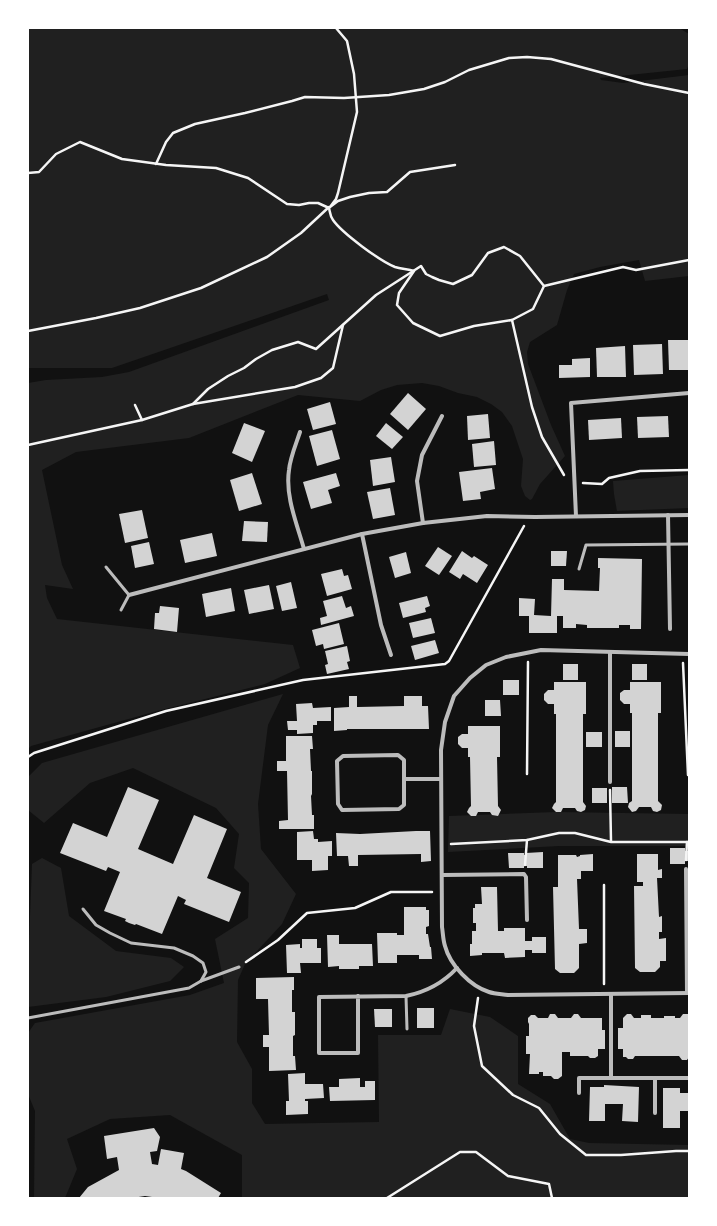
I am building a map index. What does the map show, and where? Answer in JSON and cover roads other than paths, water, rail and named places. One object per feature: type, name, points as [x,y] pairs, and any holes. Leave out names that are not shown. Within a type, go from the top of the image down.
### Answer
[{"type":"street","points":[[576,516],[571,403],[689,393]]},
{"type":"street","points":[[423,523],[417,481],[422,455],[442,416]]},
{"type":"street","points":[[300,432],[289,470],[288,483],[291,501],[304,549]]},
{"type":"street","points":[[668,515],[670,629]]},
{"type":"street","points":[[129,595],[362,534],[423,523],[487,516],[689,515]]},
{"type":"street","points":[[362,534],[381,625],[391,655]]},
{"type":"street","points":[[686,869],[688,994],[490,993],[479,988],[457,968],[444,945],[442,927],[443,875],[441,750],[445,722],[454,696],[470,678],[486,665],[506,657],[529,652],[541,650],[689,654]]},
{"type":"street","points":[[610,653],[610,782]]},
{"type":"street","points":[[398,755],[404,760],[404,779],[404,805],[399,809],[342,810],[338,804],[337,761],[343,756],[398,755]]},
{"type":"street","points":[[404,779],[441,779]]},
{"type":"street","points":[[443,875],[524,874],[526,877],[527,920]]},
{"type":"street","points":[[358,996],[358,1053],[319,1053],[319,997],[358,996],[406,996],[420,993],[434,986],[448,977],[457,968]]},
{"type":"street","points":[[611,994],[612,1078]]},
{"type":"street","points":[[579,1093],[579,1078],[689,1078]]},
{"type":"street","points":[[655,1078],[655,1114]]},
{"type":"lane","points":[[579,569],[586,545],[689,544]]},
{"type":"lane","points":[[106,567],[129,595],[121,610]]},
{"type":"lane","points":[[83,909],[96,926],[131,943],[174,948],[193,956],[203,963],[206,972],[201,981]]},
{"type":"lane","points":[[28,1018],[189,988],[201,981],[238,967]]},
{"type":"lane","points":[[406,996],[407,1029]]}]
